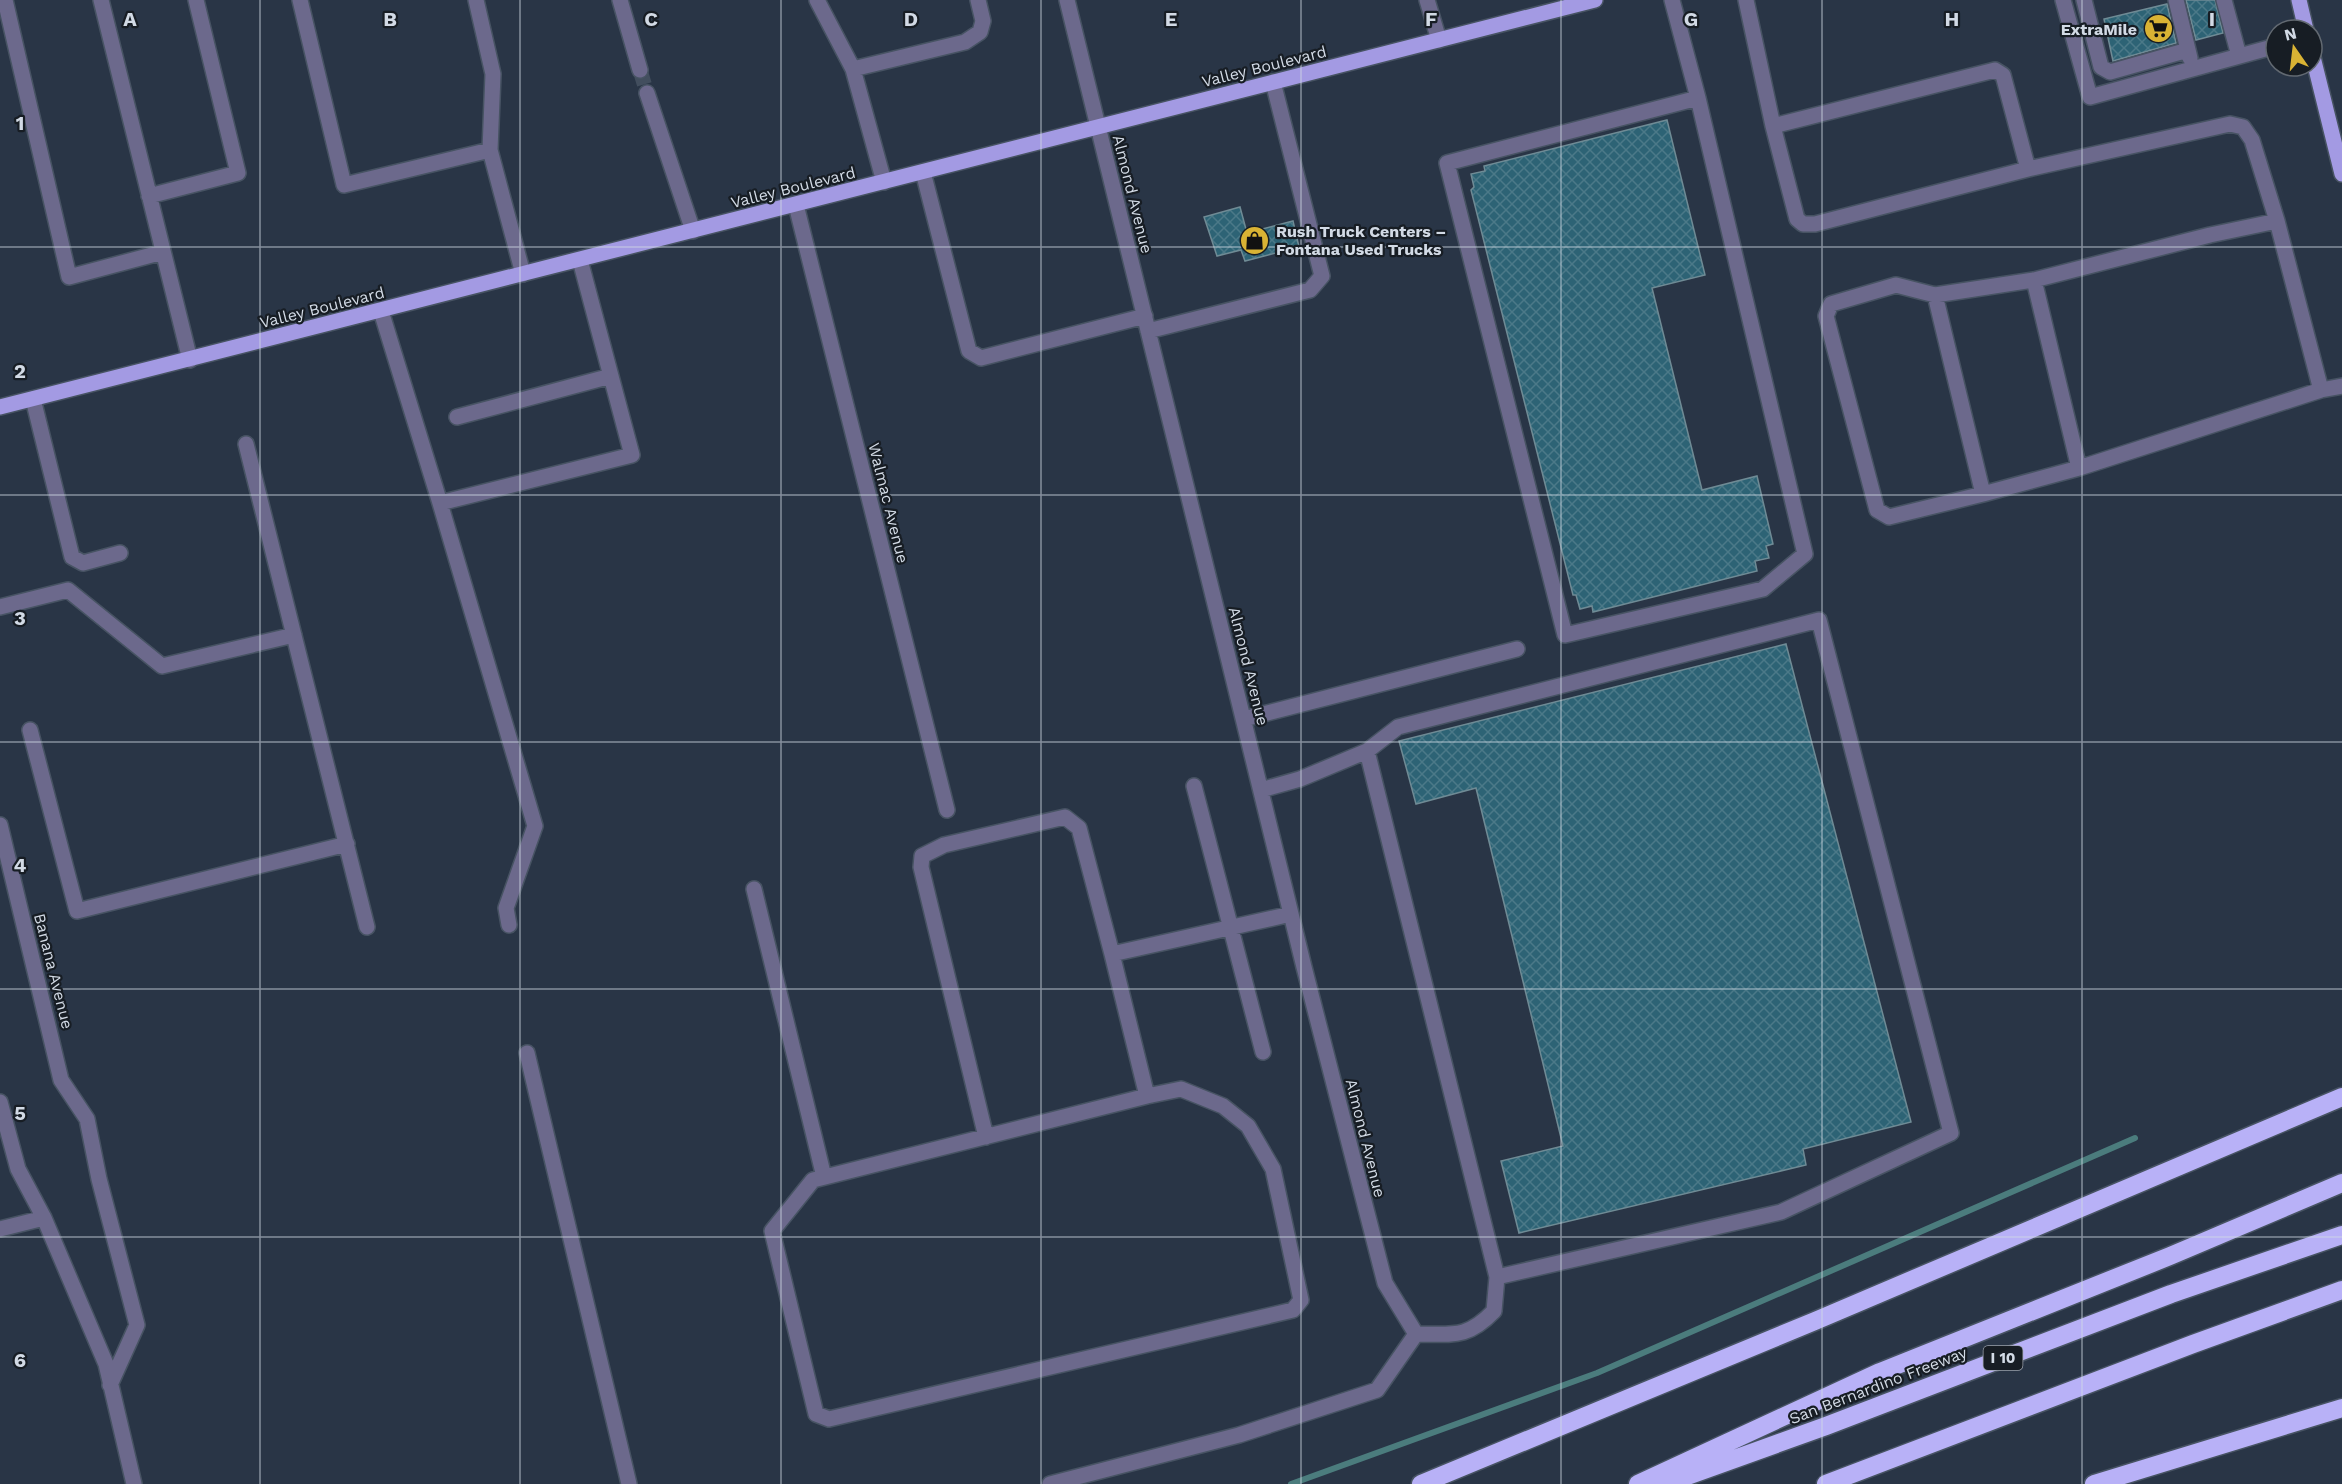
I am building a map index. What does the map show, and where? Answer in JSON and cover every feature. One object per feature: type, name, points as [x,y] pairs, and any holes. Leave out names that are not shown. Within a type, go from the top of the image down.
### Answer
[{"type":"highway","points":[[1421,1484],[2342,1097]]},
{"type":"highway","points":[[1638,1484],[1880,1372],[2170,1256],[2342,1183]]},
{"type":"highway","name":"San Bernardino Freeway","points":[[1665,1484],[1826,1426],[2171,1294],[2342,1235]]},
{"type":"highway","points":[[1826,1484],[2193,1344],[2342,1290]]},
{"type":"highway","points":[[2094,1484],[2342,1408]]},
{"type":"main road","name":"Valley Boulevard","points":[[0,407],[1594,0]]},
{"type":"main road","points":[[2299,0],[2303,18]]},
{"type":"main road","points":[[2318,78],[2342,174]]},
{"type":"street","points":[[5,0],[69,277],[163,252]]},
{"type":"street","points":[[102,0],[190,360]]},
{"type":"street","points":[[150,196],[238,173],[196,0]]},
{"type":"street","points":[[300,0],[344,185],[490,150]]},
{"type":"street","points":[[476,0],[493,74],[490,150],[523,274]]},
{"type":"street","points":[[620,0],[640,70]]},
{"type":"street","points":[[817,0],[854,69],[884,182]]},
{"type":"street","points":[[854,69],[965,42],[980,32],[983,21],[978,0]]},
{"type":"street","name":"Almond Avenue","points":[[1067,0],[1291,914],[1385,1283],[1416,1334]]},
{"type":"street","points":[[1427,0],[1439,40]]},
{"type":"street","points":[[1672,0],[1698,98],[1805,554],[1763,589],[1564,635],[1447,163],[1698,98]]},
{"type":"street","points":[[1746,0],[1773,126],[1797,219],[1803,224],[1815,224],[2028,169],[2230,124],[2243,127],[2252,140],[2277,221],[2321,390]]},
{"type":"street","points":[[2063,0],[2090,98],[2264,49]]},
{"type":"street","points":[[2084,0],[2101,67],[2110,72],[2188,51]]},
{"type":"street","points":[[2176,0],[2192,69]]},
{"type":"street","points":[[2224,0],[2240,56]]},
{"type":"street","points":[[1773,126],[1995,70],[2003,75],[2028,169]]},
{"type":"street","points":[[924,172],[969,351],[981,357],[1310,290],[1322,276],[1273,82]]},
{"type":"street","points":[[647,93],[693,231]]},
{"type":"street","name":"Walmac Avenue","points":[[796,205],[947,810]]},
{"type":"street","points":[[2277,221],[2034,280],[1935,295],[1896,285],[1831,304],[1826,316],[1877,510],[1889,517],[1983,494],[2079,468],[2321,390],[2342,386]]},
{"type":"street","points":[[440,503],[632,455],[580,260]]},
{"type":"street","points":[[2034,280],[2079,468]]},
{"type":"street","points":[[1935,295],[1983,494]]},
{"type":"street","points":[[381,311],[535,826],[506,908],[509,925]]},
{"type":"street","points":[[457,417],[611,376]]},
{"type":"street","points":[[33,399],[72,557],[83,563],[120,553]]},
{"type":"street","points":[[246,444],[367,927]]},
{"type":"street","points":[[0,607],[68,590],[162,666],[294,635]]},
{"type":"street","points":[[1261,790],[1300,779],[1367,751],[1398,727],[1820,620],[1951,1133],[1781,1212],[1497,1277]]},
{"type":"street","points":[[1244,719],[1517,649]]},
{"type":"street","points":[[30,730],[77,910],[347,844]]},
{"type":"street","points":[[1050,1484],[1239,1435],[1377,1390],[1416,1334],[1460,1335],[1482,1323],[1494,1311],[1497,1277],[1367,751]]},
{"type":"street","points":[[1194,786],[1263,1052]]},
{"type":"street","points":[[986,1137],[921,867],[922,856],[944,845],[1065,817],[1080,828],[1147,1096]]},
{"type":"street","name":"Banana Avenue","points":[[0,825],[61,1080],[87,1119],[99,1179],[137,1325],[110,1385]]},
{"type":"street","points":[[754,889],[824,1177]]},
{"type":"street","points":[[1112,954],[1291,914]]},
{"type":"street","points":[[527,1053],[629,1484]]},
{"type":"street","points":[[1180,1089],[1223,1106],[1248,1126],[1273,1169],[1301,1300],[1293,1310],[829,1419],[816,1414],[772,1231],[813,1180],[824,1177],[1180,1089]]},
{"type":"street","points":[[0,1102],[8,1160],[18,1169],[44,1218],[106,1365],[134,1484]]},
{"type":"street","points":[[0,1229],[44,1218]]},
{"type":"building","points":[[2186,0],[2215,0],[2223,33],[2196,40]]},
{"type":"building","points":[[2167,4],[2176,43],[2113,61],[2104,19]]},
{"type":"building","points":[[1667,120],[1705,275],[1652,288],[1702,490],[1757,476],[1773,544],[1766,546],[1769,558],[1755,561],[1757,571],[1593,612],[1592,606],[1580,609],[1576,595],[1573,595],[1471,190],[1474,187],[1471,174],[1485,171],[1484,166]]},
{"type":"building","name":"Rush Truck Centers – Fontana Used Trucks","points":[[1240,207],[1247,233],[1293,221],[1299,247],[1245,261],[1241,250],[1217,256],[1204,217]]},
{"type":"building","points":[[1786,644],[1911,1122],[1803,1149],[1806,1165],[1519,1233],[1501,1161],[1563,1146],[1476,788],[1416,804],[1399,741]]},
{"type":"waterway","points":[[1291,1484],[1597,1373],[2135,1138]]},
{"type":"tunnel","points":[[640,70],[647,93]]},
{"type":"place","name":"ExtraMile","points":[[2158,29]]},
{"type":"place","name":"Rush Truck Centers – Fontana Used Trucks","points":[[1255,240]]}]
